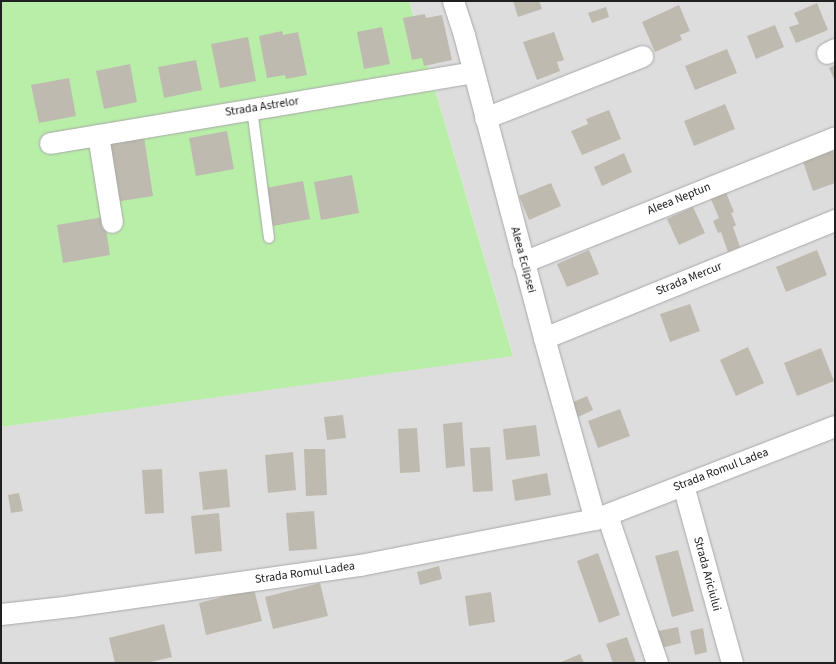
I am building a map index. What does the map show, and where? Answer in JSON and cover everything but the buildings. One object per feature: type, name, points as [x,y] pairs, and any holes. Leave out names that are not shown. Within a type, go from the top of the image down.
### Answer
[{"type":"street","name":"Aleea Eclipsei","points":[[453,1],[544,338],[601,517]]},
{"type":"street","points":[[485,118],[642,56]]},
{"type":"street","name":"Strada Astrelor","points":[[50,143],[473,72]]},
{"type":"street","points":[[98,135],[112,222]]},
{"type":"street","name":"Aleea Neptun","points":[[523,262],[835,137]]},
{"type":"street","name":"Strada Mercur","points":[[544,338],[835,220]]},
{"type":"street","name":"Strada Romul Ladea","points":[[1,614],[71,606],[360,565],[601,517],[835,426]]},
{"type":"street","name":"Strada Ariciului","points":[[683,485],[732,663]]},
{"type":"street","points":[[601,517],[658,663]]},
{"type":"lane","points":[[252,109],[269,238]]},
{"type":"shaded area","points":[[409,1],[835,1],[835,663],[1,663],[1,427],[513,355]]},
{"type":"green space","points":[[1,1],[409,1],[513,356],[1,427]]}]
